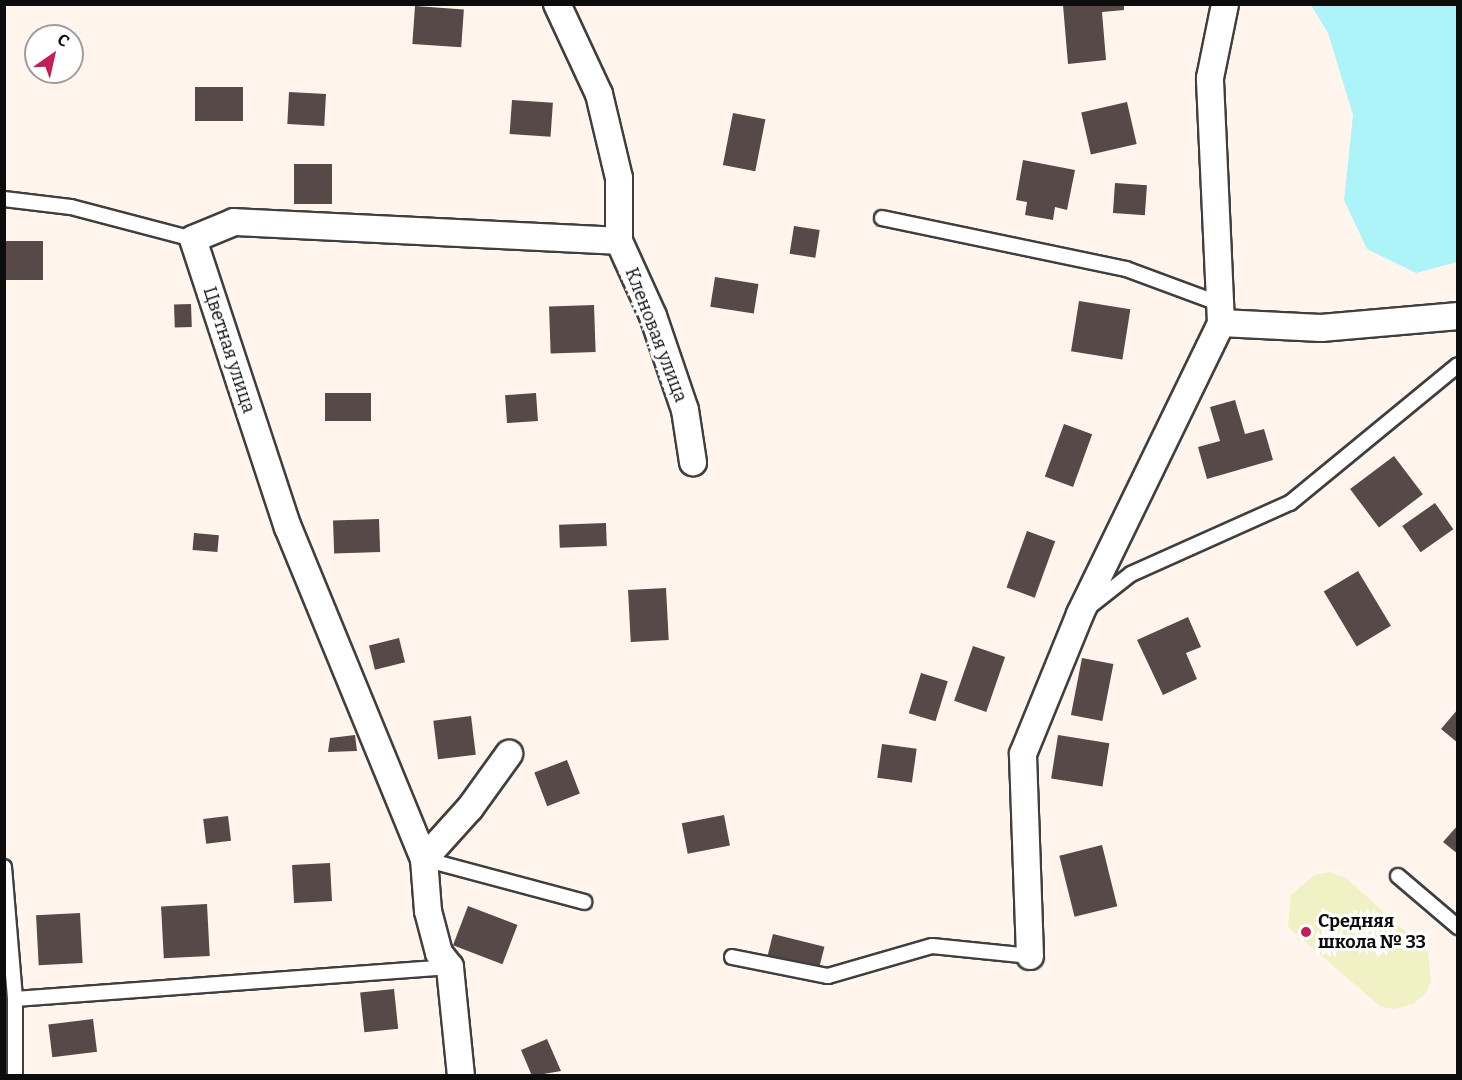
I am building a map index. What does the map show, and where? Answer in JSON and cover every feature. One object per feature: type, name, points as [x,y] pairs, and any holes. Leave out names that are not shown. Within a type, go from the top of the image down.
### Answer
[{"type":"street","name":"Кленовая улица","points":[[557,4],[599,94],[619,178],[619,241],[653,316],[682,399],[693,462]]},
{"type":"street","points":[[1030,956],[1023,754],[1080,614],[1220,313],[1210,78],[1225,4]]},
{"type":"street","points":[[193,239],[234,222],[619,241]]},
{"type":"street","name":"Цветная улица","points":[[193,239],[288,528],[424,859],[429,911],[439,953],[450,967],[461,1076]]},
{"type":"street","points":[[1220,313],[1322,328],[1458,316]]},
{"type":"street","points":[[424,859],[471,807],[509,754]]},
{"type":"lane","points":[[4,199],[71,207],[193,239]]},
{"type":"lane","points":[[882,218],[1126,270],[1220,313]]},
{"type":"lane","points":[[1080,614],[1131,574],[1290,503],[1458,365]]},
{"type":"lane","points":[[424,859],[584,902]]},
{"type":"lane","points":[[4,867],[15,999],[15,1076]]},
{"type":"lane","points":[[1398,876],[1458,927]]},
{"type":"lane","points":[[732,957],[828,976],[932,946],[1030,956]]},
{"type":"lane","points":[[15,999],[450,967]]},
{"type":"green space","points":[[1331,872],[1346,878],[1428,952],[1431,981],[1425,994],[1413,1004],[1394,1009],[1381,1007],[1288,927],[1291,895],[1314,875]]},
{"type":"water","points":[[1311,5],[1457,5],[1457,262],[1416,273],[1367,249],[1344,200],[1353,115],[1328,33]]},
{"type":"building","points":[[1124,4],[1124,10],[1102,12],[1106,60],[1068,64],[1063,5]]},
{"type":"building","points":[[415,6],[464,9],[461,47],[412,44]]},
{"type":"building","points":[[195,87],[243,87],[243,121],[195,121]]},
{"type":"building","points":[[289,92],[326,94],[324,126],[287,124]]},
{"type":"building","points":[[512,100],[553,103],[551,137],[510,134]]},
{"type":"building","points":[[1127,102],[1137,144],[1091,154],[1081,113]]},
{"type":"building","points":[[733,113],[765,119],[755,171],[723,165]]},
{"type":"building","points":[[1023,160],[1075,170],[1067,210],[1055,207],[1053,220],[1025,215],[1027,202],[1016,200]]},
{"type":"building","points":[[294,164],[332,164],[332,204],[294,204]]},
{"type":"building","points":[[1115,183],[1147,185],[1145,215],[1113,213]]},
{"type":"building","points":[[794,226],[820,230],[815,258],[790,254]]},
{"type":"building","points":[[4,241],[43,241],[43,280],[4,280]]},
{"type":"building","points":[[715,277],[758,284],[754,314],[710,307]]},
{"type":"building","points":[[1079,301],[1130,309],[1122,360],[1071,351]]},
{"type":"building","points":[[191,304],[192,327],[175,328],[174,305]]},
{"type":"building","points":[[594,305],[596,352],[551,354],[549,307]]},
{"type":"building","points":[[325,393],[371,393],[371,421],[325,421]]},
{"type":"building","points":[[536,393],[538,421],[507,423],[505,395]]},
{"type":"building","points":[[1235,400],[1245,434],[1264,429],[1273,460],[1207,479],[1198,447],[1220,441],[1210,407]]},
{"type":"building","points":[[1064,424],[1092,434],[1073,487],[1045,477]]},
{"type":"building","points":[[1394,456],[1423,494],[1379,527],[1350,489]]},
{"type":"building","points":[[1435,503],[1453,529],[1421,552],[1402,526]]},
{"type":"building","points":[[379,519],[380,552],[334,554],[333,521]]},
{"type":"building","points":[[606,523],[607,546],[560,548],[559,525]]},
{"type":"building","points":[[1027,531],[1055,541],[1035,598],[1006,587]]},
{"type":"building","points":[[194,533],[219,535],[217,552],[193,550]]},
{"type":"building","points":[[1358,571],[1391,626],[1357,646],[1324,592]]},
{"type":"building","points":[[666,588],[669,640],[631,642],[628,590]]},
{"type":"building","points":[[1188,617],[1201,647],[1186,653],[1197,679],[1163,695],[1137,640]]},
{"type":"building","points":[[399,638],[405,662],[375,670],[369,645]]},
{"type":"building","points":[[973,646],[1005,657],[986,712],[954,701]]},
{"type":"building","points":[[1082,658],[1113,664],[1102,721],[1071,715]]},
{"type":"building","points":[[921,673],[948,681],[935,721],[909,713]]},
{"type":"building","points":[[1458,709],[1458,743],[1441,729]]},
{"type":"building","points":[[471,716],[476,755],[438,759],[433,721]]},
{"type":"building","points":[[355,735],[357,751],[328,752],[330,738]]},
{"type":"building","points":[[1058,735],[1109,743],[1102,787],[1051,778]]},
{"type":"building","points":[[882,744],[917,749],[912,783],[877,778]]},
{"type":"building","points":[[567,760],[580,794],[547,806],[534,773]]},
{"type":"building","points":[[724,815],[730,845],[688,854],[682,823]]},
{"type":"building","points":[[228,816],[231,841],[206,844],[203,819]]},
{"type":"building","points":[[1458,825],[1458,854],[1443,842]]},
{"type":"building","points":[[1102,845],[1117,906],[1075,917],[1059,856]]},
{"type":"building","points":[[330,863],[332,901],[294,903],[292,865]]},
{"type":"building","points":[[207,904],[210,956],[164,958],[161,906]]},
{"type":"building","points":[[468,906],[517,925],[502,964],[453,945]]},
{"type":"building","points":[[80,913],[83,963],[39,965],[36,915]]},
{"type":"building","points":[[773,934],[824,947],[817,976],[766,963]]},
{"type":"building","points":[[394,989],[398,1029],[364,1032],[360,993]]},
{"type":"building","points":[[93,1019],[97,1052],[52,1057],[48,1024]]},
{"type":"building","points":[[547,1039],[561,1071],[532,1076],[521,1050]]},
{"type":"place","name":"Средняя школа № 33","points":[[1306,932]]}]
